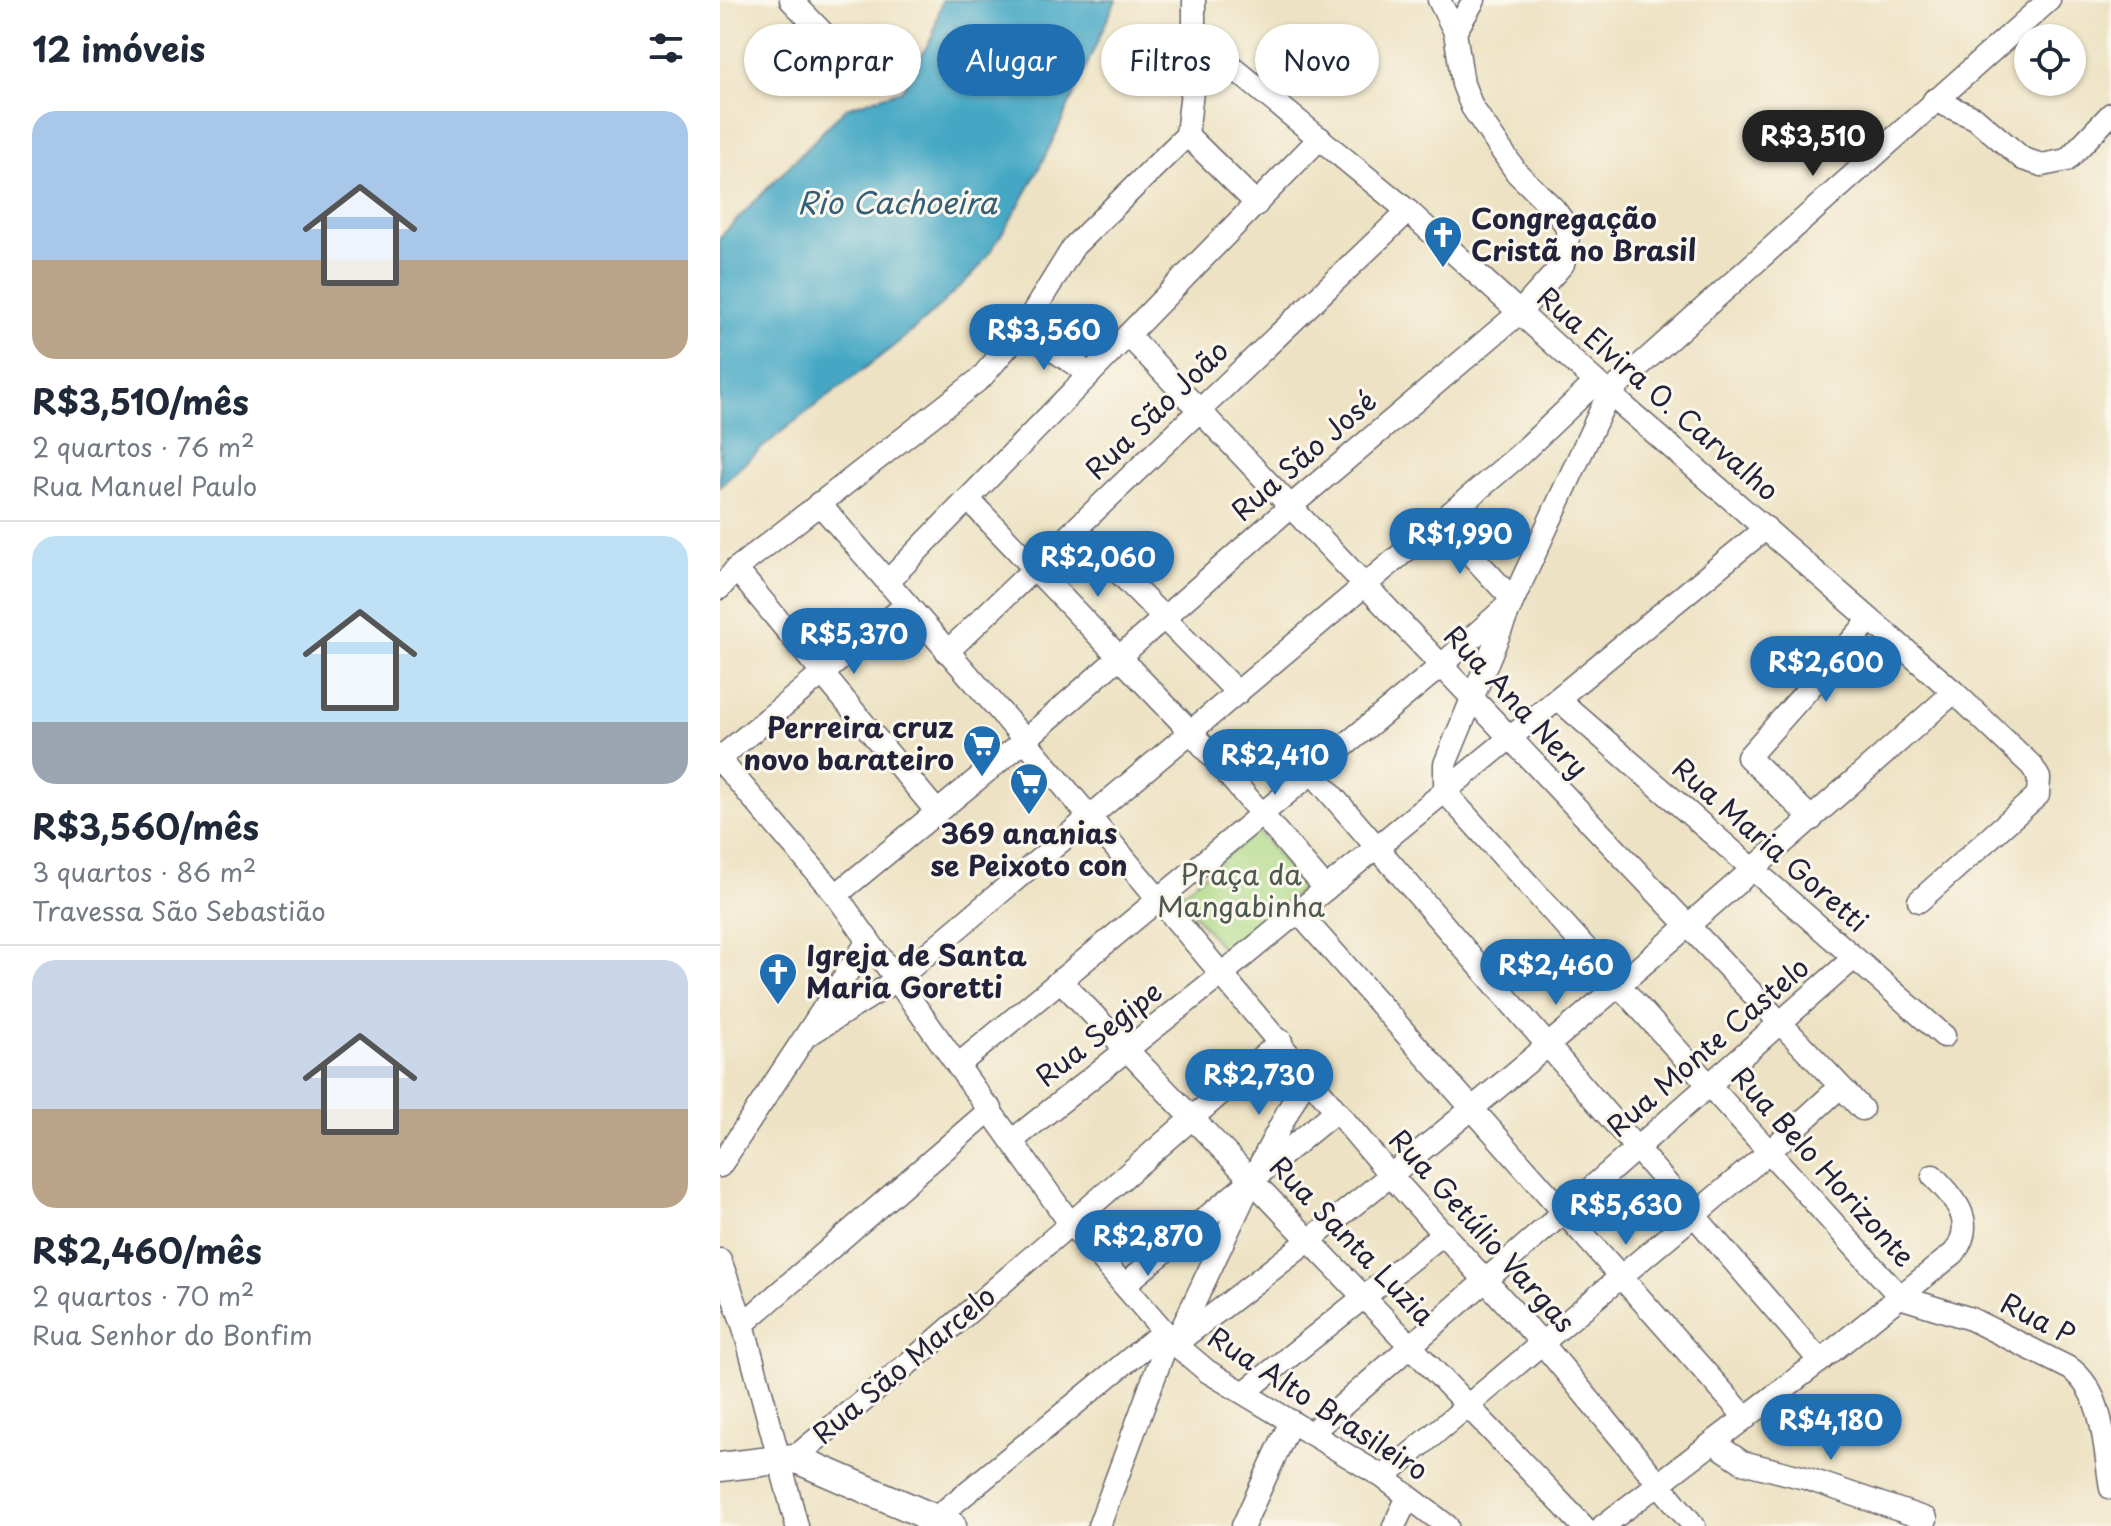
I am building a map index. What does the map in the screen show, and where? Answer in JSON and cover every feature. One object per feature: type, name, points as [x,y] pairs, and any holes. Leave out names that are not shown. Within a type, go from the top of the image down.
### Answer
[{"type":"main road","name":"Rua São Marcelo","points":[[720,1467],[788,1459]]},
{"type":"main road","points":[[788,1459],[938,1523]]},
{"type":"street","points":[[791,0],[814,24]]},
{"type":"street","points":[[1193,24],[1194,0]]},
{"type":"street","name":"Rua São José","points":[[836,895],[1025,740],[1291,506],[1519,313],[1563,264],[1568,238],[1566,225],[1517,173],[1472,107],[1463,84],[1455,32],[1439,0]]},
{"type":"street","points":[[1455,32],[1474,0]]},
{"type":"street","points":[[808,1035],[895,981],[1440,521],[1603,388],[2049,0]]},
{"type":"street","name":"Rua Elvira O. Carvalho","points":[[1239,72],[1408,211],[1603,388],[1954,692],[2032,766],[2039,778],[2038,795],[1919,901]]},
{"type":"street","points":[[720,588],[736,569],[981,378],[1022,330],[1074,246],[1187,135],[1191,96]]},
{"type":"street","points":[[1934,100],[1975,118],[2023,159],[2042,165],[2067,160],[2111,114]]},
{"type":"street","points":[[1187,135],[1257,204]]},
{"type":"street","points":[[887,582],[1320,138]]},
{"type":"street","name":"Rua São João","points":[[947,652],[1408,211]]},
{"type":"street","points":[[1022,330],[1090,374]]},
{"type":"street","name":"Rua Ana Nery","points":[[1128,335],[1686,928],[1862,1109]]},
{"type":"street","points":[[1445,792],[1445,764],[1603,388]]},
{"type":"street","points":[[968,499],[1192,733],[1326,889]]},
{"type":"street","name":"Rua Getúlio Vargas","points":[[819,503],[1281,1041],[1391,1176],[1542,1343],[1694,1526]]},
{"type":"street","points":[[1440,521],[1513,600]]},
{"type":"street","name":"Rua Segipe","points":[[1013,1140],[1222,974],[1766,528]]},
{"type":"street","points":[[1076,529],[1238,693]]},
{"type":"street","points":[[736,569],[937,812]]},
{"type":"street","points":[[958,1065],[1258,813],[1441,666],[1513,600]]},
{"type":"street","points":[[720,759],[906,605]]},
{"type":"street","points":[[1812,819],[1748,757],[1870,620]]},
{"type":"street","points":[[938,1523],[1169,1337],[1311,1241],[1391,1176],[1752,872],[1954,692]]},
{"type":"street","name":"Rua Maria Goretti","points":[[1558,699],[1752,872],[1944,1036]]},
{"type":"street","name":"Rua Alto Brasileiro","points":[[720,759],[836,895],[1070,1223],[1169,1337],[1207,1371],[1383,1477],[1447,1526]]},
{"type":"street","points":[[1311,771],[1820,1361]]},
{"type":"street","name":"Rua Belo Horizonte","points":[[1445,792],[1900,1297]]},
{"type":"street","points":[[1298,912],[1746,1418]]},
{"type":"street","points":[[720,1166],[868,941]]},
{"type":"street","name":"Rua Monte Castelo","points":[[1311,1433],[1565,1214],[1854,958]]},
{"type":"street","name":"Rua Santa Luzia","points":[[1060,980],[1583,1526]]},
{"type":"street","name":"Rua São Marcelo","points":[[788,1459],[1281,1041]]},
{"type":"street","points":[[1099,1526],[1169,1337],[1307,1075]]},
{"type":"street","points":[[1383,1477],[1769,1152],[1840,1087]]},
{"type":"street","points":[[743,1324],[991,1109]]},
{"type":"street","points":[[1124,1285],[1336,1111]]},
{"type":"street","points":[[1603,1526],[1934,1272],[1964,1239],[1965,1220],[1960,1206],[1933,1176]]},
{"type":"street","points":[[1245,1392],[1444,1233]]},
{"type":"street","points":[[720,1260],[788,1459],[797,1526]]},
{"type":"street","name":"Rua P","points":[[1900,1297],[1971,1319],[2085,1379],[2095,1399],[2111,1488]]},
{"type":"street","points":[[1243,1526],[1291,1421]]},
{"type":"street","points":[[1714,1443],[1742,1462],[1805,1478],[1926,1519]]},
{"type":"street","points":[[1394,1526],[1408,1497]]},
{"type":"green space","name":"Praça da Mangabinha","points":[[1257,831],[1304,887],[1225,952],[1179,896]]},
{"type":"water","name":"Rio Cachoeira","points":[[942,0],[1116,0],[1105,24],[1101,24],[1101,34],[1085,70],[1085,24],[937,24],[937,96],[1074,96],[1071,102],[1020,203],[980,266],[887,352],[773,439],[720,487],[720,237],[846,108],[883,96],[921,96],[921,56],[933,35]]},
{"type":"place","name":"Congregação Cristã no Brasil","points":[[1443,269]]},
{"type":"place","name":"Perreira cruz novo barateiro","points":[[982,778]]},
{"type":"place","name":"369 ananias se Peixoto con","points":[[1029,816]]},
{"type":"place","name":"Igreja de Santa Maria Goretti","points":[[778,1006]]}]
